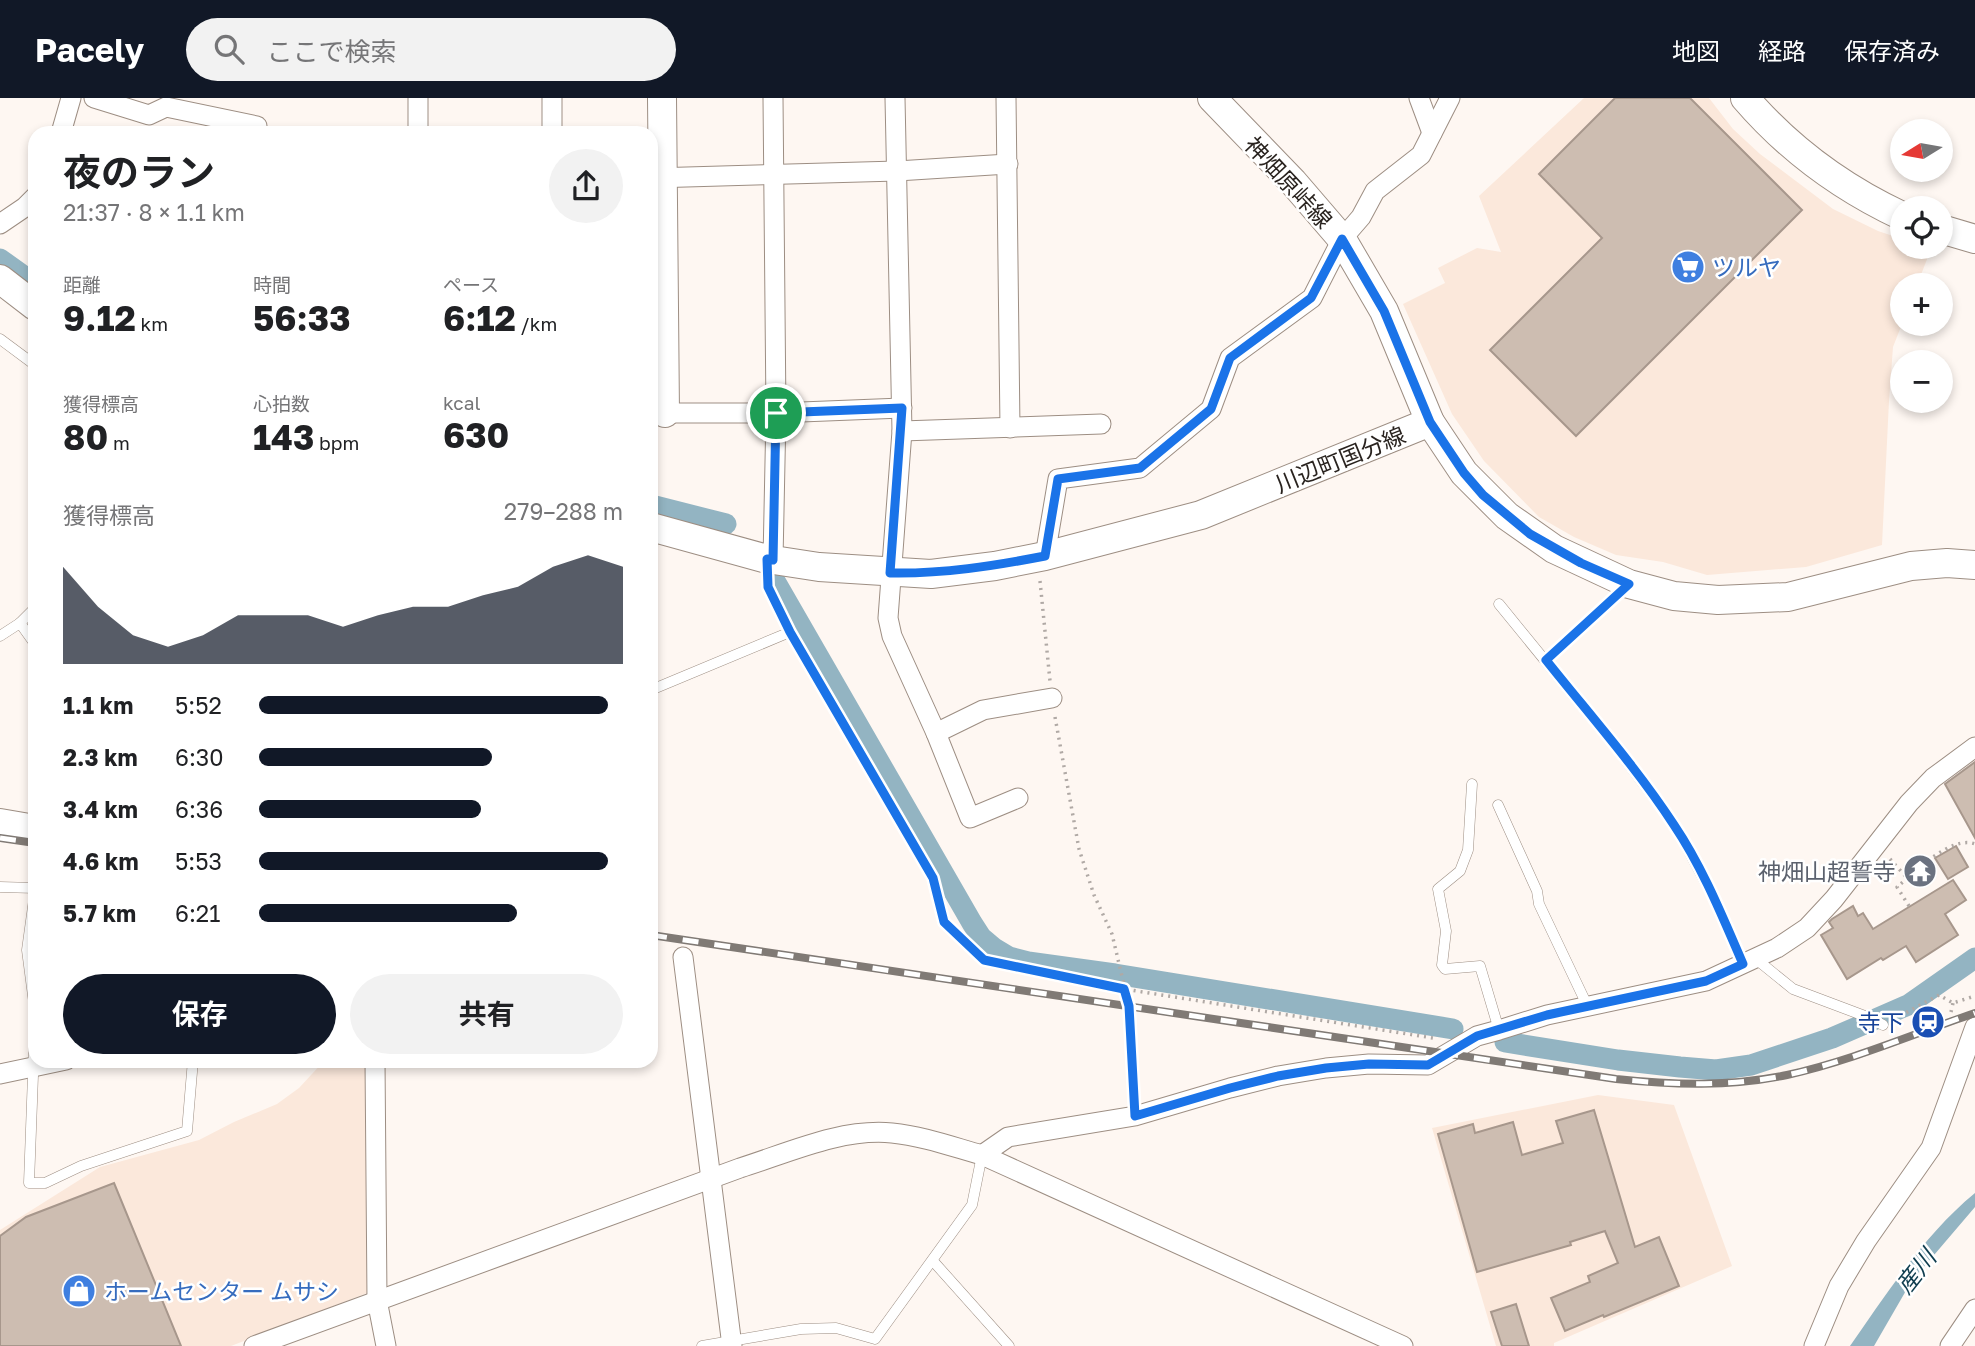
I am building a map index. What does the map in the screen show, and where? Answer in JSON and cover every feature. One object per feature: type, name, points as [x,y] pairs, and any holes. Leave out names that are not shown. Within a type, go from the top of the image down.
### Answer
[{"type":"street","points":[[63,126],[71,98]]},
{"type":"street","points":[[94,98],[149,115],[166,107],[257,126]]},
{"type":"street","points":[[418,98],[418,126]]},
{"type":"street","points":[[552,98],[552,126]]},
{"type":"street","points":[[658,165],[663,98]]},
{"type":"street","points":[[770,559],[776,413],[773,98]]},
{"type":"street","points":[[895,98],[902,431],[888,618],[892,636],[936,733],[970,818],[1018,798]]},
{"type":"street","points":[[1006,98],[1010,428]]},
{"type":"street","name":"神畑原峠線","points":[[1212,98],[1293,182],[1342,239],[1384,311],[1430,422]]},
{"type":"street","points":[[1419,98],[1432,133]]},
{"type":"street","points":[[1045,556],[1058,479],[1140,468],[1211,409],[1230,358],[1311,298],[1342,239],[1361,217],[1375,191],[1421,155],[1450,98]]},
{"type":"street","points":[[1745,98],[1801,154],[1849,187],[1890,209]]},
{"type":"street","points":[[658,178],[897,171],[1008,164]]},
{"type":"street","points":[[0,224],[28,208]]},
{"type":"street","points":[[1953,233],[1975,239]]},
{"type":"street","points":[[0,279],[28,301]]},
{"type":"street","points":[[658,413],[776,413],[902,408]]},
{"type":"street","name":"川辺町国分線","points":[[658,529],[770,559],[819,567],[931,574],[995,566],[1045,556],[1201,515],[1430,422],[1464,473],[1507,516],[1554,549],[1629,584],[1685,597],[1718,600],[1764,599],[1788,597],[1911,566],[1947,563],[1975,565]]},
{"type":"street","points":[[902,431],[1101,424]]},
{"type":"street","points":[[936,733],[983,710],[1052,698]]},
{"type":"street","points":[[982,1155],[1008,1137],[1135,1116],[1278,1076],[1369,1064],[1428,1065],[1477,1036],[1547,1015],[1706,981],[1750,962],[1808,929],[1933,778],[1975,747]]},
{"type":"street","points":[[0,823],[28,828]]},
{"type":"street","points":[[683,957],[732,1343]]},
{"type":"street","points":[[1814,1346],[1839,1286],[1866,1241],[1931,1148],[1974,1032]]},
{"type":"street","points":[[0,1074],[28,1067]]},
{"type":"street","points":[[375,1068],[377,1300],[386,1346]]},
{"type":"street","points":[[254,1346],[710,1180],[820,1143],[871,1133],[914,1137],[982,1155],[1403,1346]]},
{"type":"street","points":[[1950,1346],[1975,1309]]},
{"type":"lane","points":[[0,339],[28,360]]},
{"type":"lane","points":[[658,687],[790,632],[768,587],[770,559]]},
{"type":"lane","points":[[1546,660],[1629,584]]},
{"type":"lane","points":[[1499,604],[1618,750],[1676,827],[1750,962],[1793,989],[1877,1022]]},
{"type":"lane","points":[[0,636],[28,615]]},
{"type":"lane","points":[[20,623],[28,634]]},
{"type":"lane","points":[[1472,784],[1468,850],[1461,872],[1438,889],[1446,931],[1442,965],[1446,969],[1480,966],[1499,1030]]},
{"type":"lane","points":[[1498,805],[1537,891],[1539,904],[1588,1007]]},
{"type":"lane","points":[[0,887],[28,889]]},
{"type":"lane","points":[[33,1068],[29,1183],[45,1183],[81,1166],[187,1131],[193,1068]]},
{"type":"lane","points":[[702,1346],[732,1343],[801,1329],[836,1328],[875,1339],[972,1205],[982,1155]]},
{"type":"lane","points":[[933,1261],[1009,1346]]},
{"type":"path","points":[[1045,556],[1039,574],[1052,698],[1079,849],[1094,895],[1112,934],[1129,1006],[1135,1116]]},
{"type":"path","points":[[790,632],[933,878],[944,922],[984,960],[1124,989],[1465,1043]]},
{"type":"path","points":[[1909,905],[1897,887],[1955,844],[1963,841],[1975,844]]},
{"type":"path","points":[[1876,844],[1907,878]]},
{"type":"path","points":[[1877,1022],[1939,995],[1953,1003],[1975,996]]},
{"type":"path","points":[[1951,1012],[1953,1003]]},
{"type":"shaded area","points":[[1584,98],[1709,98],[1733,129],[1760,154],[1833,209],[1890,235],[1890,259],[1927,259],[1922,273],[1890,273],[1890,336],[1897,336],[1893,350],[1890,350],[1882,545],[1806,567],[1707,575],[1663,562],[1616,555],[1574,537],[1539,517],[1484,461],[1452,414],[1403,304],[1445,283],[1438,268],[1477,248],[1501,252],[1479,196]]},
{"type":"shaded area","points":[[318,1068],[368,1068],[367,1293],[231,1346],[0,1346],[0,1230],[100,1167],[199,1140],[277,1104],[299,1088]]},
{"type":"shaded area","points":[[1598,1095],[1674,1105],[1732,1266],[1554,1343],[1554,1346],[1496,1346],[1432,1128]]},
{"type":"water","name":"産川","points":[[1975,1193],[1975,1207],[1911,1282],[1874,1346],[1850,1346],[1923,1245]]},
{"type":"building","name":"ツルヤ","points":[[1615,98],[1690,98],[1802,210],[1576,436],[1490,350],[1602,238],[1539,174]]},
{"type":"building","points":[[1975,762],[1975,838],[1945,784]]},
{"type":"building","points":[[1956,846],[1968,867],[1948,879],[1935,858]]},
{"type":"building","points":[[1953,880],[1966,900],[1945,914],[1958,935],[1916,962],[1906,946],[1847,979],[1821,935],[1833,928],[1829,922],[1832,919],[1853,906],[1858,916],[1863,913],[1873,929]]},
{"type":"building","points":[[1594,1110],[1635,1247],[1659,1237],[1679,1286],[1565,1331],[1551,1298],[1590,1282],[1588,1276],[1618,1263],[1605,1231],[1570,1242],[1571,1245],[1477,1272],[1438,1134],[1473,1124],[1475,1133],[1513,1122],[1522,1155],[1563,1143],[1556,1121]]},
{"type":"building","name":"ホームセンター ムサシ","points":[[114,1183],[181,1346],[0,1346],[0,1236],[26,1217]]},
{"type":"building","points":[[1516,1304],[1529,1346],[1502,1346],[1491,1312]]},
{"type":"waterway","points":[[0,259],[28,279]]},
{"type":"waterway","points":[[658,507],[726,524]]},
{"type":"waterway","points":[[775,581],[972,923],[981,937],[994,948],[1009,957],[1028,962],[1453,1029]]},
{"type":"waterway","points":[[1505,1042],[1680,1067],[1716,1070],[1751,1065],[1832,1038],[1908,1005],[1975,958]]},
{"type":"railway","points":[[0,838],[28,842]]},
{"type":"railway","points":[[658,936],[1616,1079],[1659,1083],[1744,1082],[1787,1075],[1858,1055],[1975,1013]]},
{"type":"place","name":"ツルヤ","points":[[1688,267]]},
{"type":"place","name":"神畑山超誓寺","points":[[1920,871]]},
{"type":"place","name":"寺下","points":[[1928,1022]]},
{"type":"place","name":"ホームセンター ムサシ","points":[[79,1291]]},
{"type":"route","points":[[1342,239],[1384,311],[1430,422],[1464,473],[1483,495],[1530,534],[1581,563],[1629,584],[1546,660],[1650,790],[1676,827],[1717,906],[1743,964],[1706,981],[1547,1015],[1477,1036],[1428,1065],[1369,1064],[1278,1076],[1135,1116],[1129,1006],[1124,989],[984,960],[944,922],[933,878],[790,632],[768,587],[767,559],[773,560],[776,413],[902,408],[890,573],[931,574],[1045,556],[1058,479],[1140,468],[1211,409],[1230,358],[1311,298],[1342,239]]}]
